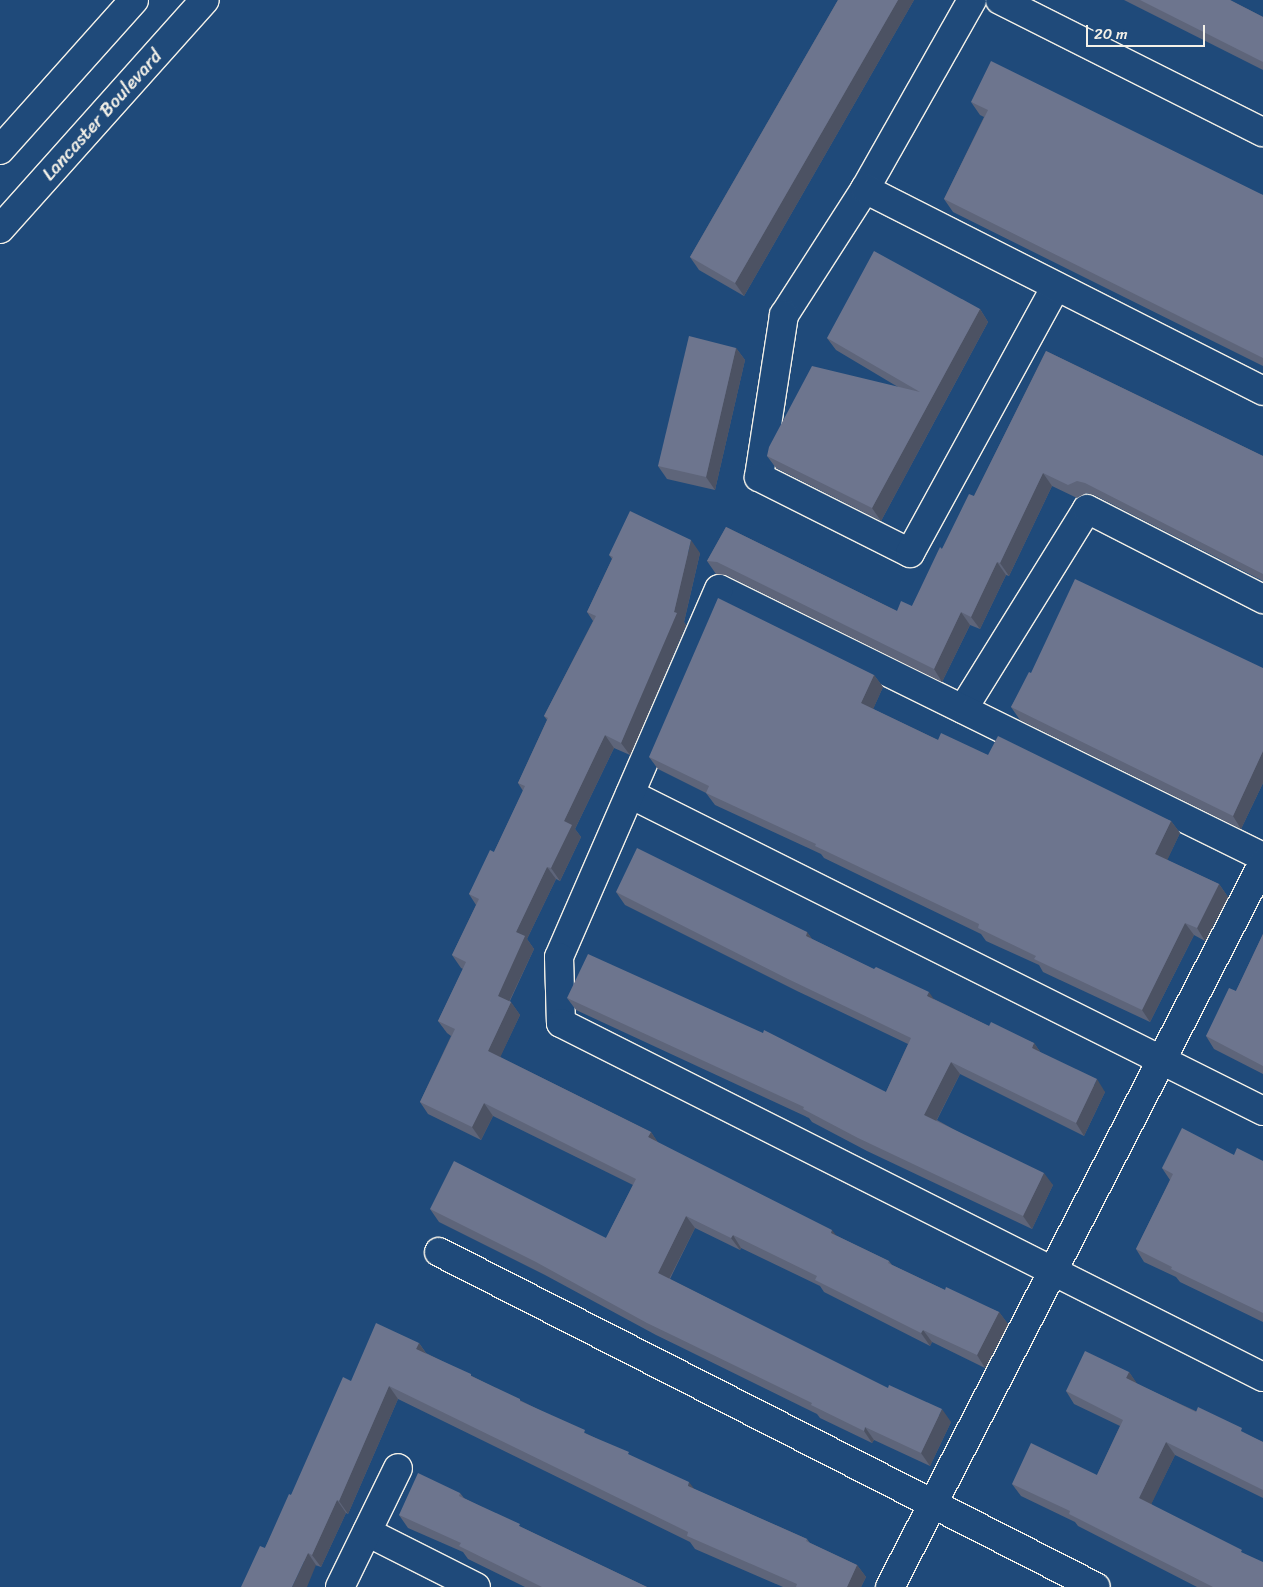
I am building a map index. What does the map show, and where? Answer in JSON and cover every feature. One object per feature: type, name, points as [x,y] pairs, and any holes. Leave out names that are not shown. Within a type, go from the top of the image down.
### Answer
[{"type":"street","points":[[0,150],[134,0]]},
{"type":"street","name":"Lancaster Boulevard","points":[[0,229],[205,0]]},
{"type":"street","points":[[972,0],[865,189],[784,315],[759,477],[910,553],[1056,286]]},
{"type":"street","points":[[1000,0],[1263,132]]},
{"type":"street","points":[[865,189],[1263,390]]},
{"type":"street","points":[[963,709],[1087,509],[1263,599]]},
{"type":"street","points":[[1263,857],[719,589],[559,957],[561,1023],[1263,1377]]},
{"type":"street","points":[[630,794],[1263,1111]]},
{"type":"street","points":[[890,1587],[1263,863]]},
{"type":"street","points":[[440,1252],[1096,1587]]},
{"type":"street","points":[[340,1587],[398,1468]]},
{"type":"street","points":[[367,1532],[476,1587]]},
{"type":"building","points":[[838,0],[898,0],[735,283],[690,257]]},
{"type":"building","points":[[1140,0],[1230,0],[1263,17],[1263,62]]},
{"type":"building","points":[[991,61],[1263,195],[1263,358],[944,199],[988,110],[971,102]]},
{"type":"building","points":[[874,251],[980,309],[872,508],[767,456],[769,447],[812,366],[920,392],[827,338]]},
{"type":"building","points":[[689,336],[736,348],[706,477],[658,466]]},
{"type":"building","points":[[1046,351],[1263,456],[1263,574],[1085,483],[1077,481],[1068,485],[1043,473],[1000,563],[997,562],[971,617],[961,612],[934,669],[717,562],[707,561],[726,527],[897,611],[901,601],[912,606],[940,547],[942,549],[969,494],[974,496]]},
{"type":"building","points":[[630,511],[691,540],[674,612],[677,613],[621,743],[605,735],[564,821],[572,825],[551,868],[547,867],[516,932],[525,936],[498,996],[511,1002],[488,1051],[651,1132],[648,1137],[832,1230],[831,1233],[889,1261],[888,1263],[945,1290],[946,1287],[999,1312],[977,1355],[923,1330],[921,1333],[815,1280],[817,1276],[733,1235],[731,1238],[686,1216],[658,1273],[888,1388],[889,1385],[942,1409],[921,1453],[865,1427],[864,1431],[811,1405],[812,1403],[647,1323],[536,1262],[430,1209],[454,1161],[606,1238],[636,1179],[484,1103],[472,1127],[420,1102],[455,1029],[438,1021],[466,962],[452,955],[479,899],[469,894],[490,850],[494,852],[525,786],[518,783],[548,718],[544,716],[596,616],[587,612],[613,557],[609,555]]},
{"type":"building","points":[[1075,579],[1263,668],[1263,751],[1233,816],[1011,707],[1029,672],[1031,673]]},
{"type":"building","points":[[718,598],[874,675],[861,703],[938,740],[941,733],[988,755],[998,736],[1171,821],[1155,854],[1219,884],[1197,928],[1185,923],[1142,1010],[1034,959],[1036,956],[978,928],[979,924],[815,846],[816,844],[706,793],[709,786],[649,757]]},
{"type":"building","points":[[637,848],[807,932],[806,936],[874,969],[876,967],[929,992],[927,996],[989,1026],[991,1022],[1034,1043],[1032,1048],[1097,1079],[1076,1123],[951,1062],[924,1115],[1044,1173],[1023,1216],[858,1138],[803,1109],[804,1107],[567,998],[588,954],[763,1033],[764,1030],[886,1092],[911,1038],[788,979],[616,892]]},
{"type":"building","points":[[1263,934],[1263,1066],[1206,1036],[1229,988],[1236,991]]},
{"type":"building","points":[[1182,1128],[1234,1155],[1237,1148],[1263,1161],[1263,1313],[1171,1269],[1172,1267],[1136,1249],[1173,1174],[1162,1168]]},
{"type":"building","points":[[376,1323],[419,1343],[416,1349],[471,1374],[471,1376],[520,1399],[520,1401],[585,1430],[584,1433],[629,1452],[628,1454],[689,1482],[688,1486],[807,1539],[806,1541],[857,1565],[847,1587],[796,1587],[797,1584],[687,1536],[688,1532],[389,1386],[339,1501],[337,1500],[312,1555],[308,1553],[292,1587],[241,1587],[260,1546],[265,1548],[289,1494],[291,1495],[343,1377],[351,1381]]},
{"type":"building","points":[[1085,1351],[1129,1372],[1126,1378],[1196,1412],[1198,1407],[1242,1428],[1241,1431],[1263,1442],[1263,1490],[1166,1442],[1139,1498],[1263,1562],[1263,1587],[1213,1587],[1069,1514],[1070,1511],[1012,1484],[1031,1443],[1097,1475],[1123,1420],[1066,1391]]},
{"type":"building","points":[[418,1473],[460,1493],[459,1496],[520,1524],[519,1526],[647,1587],[542,1587],[459,1546],[461,1543],[399,1515]]}]
